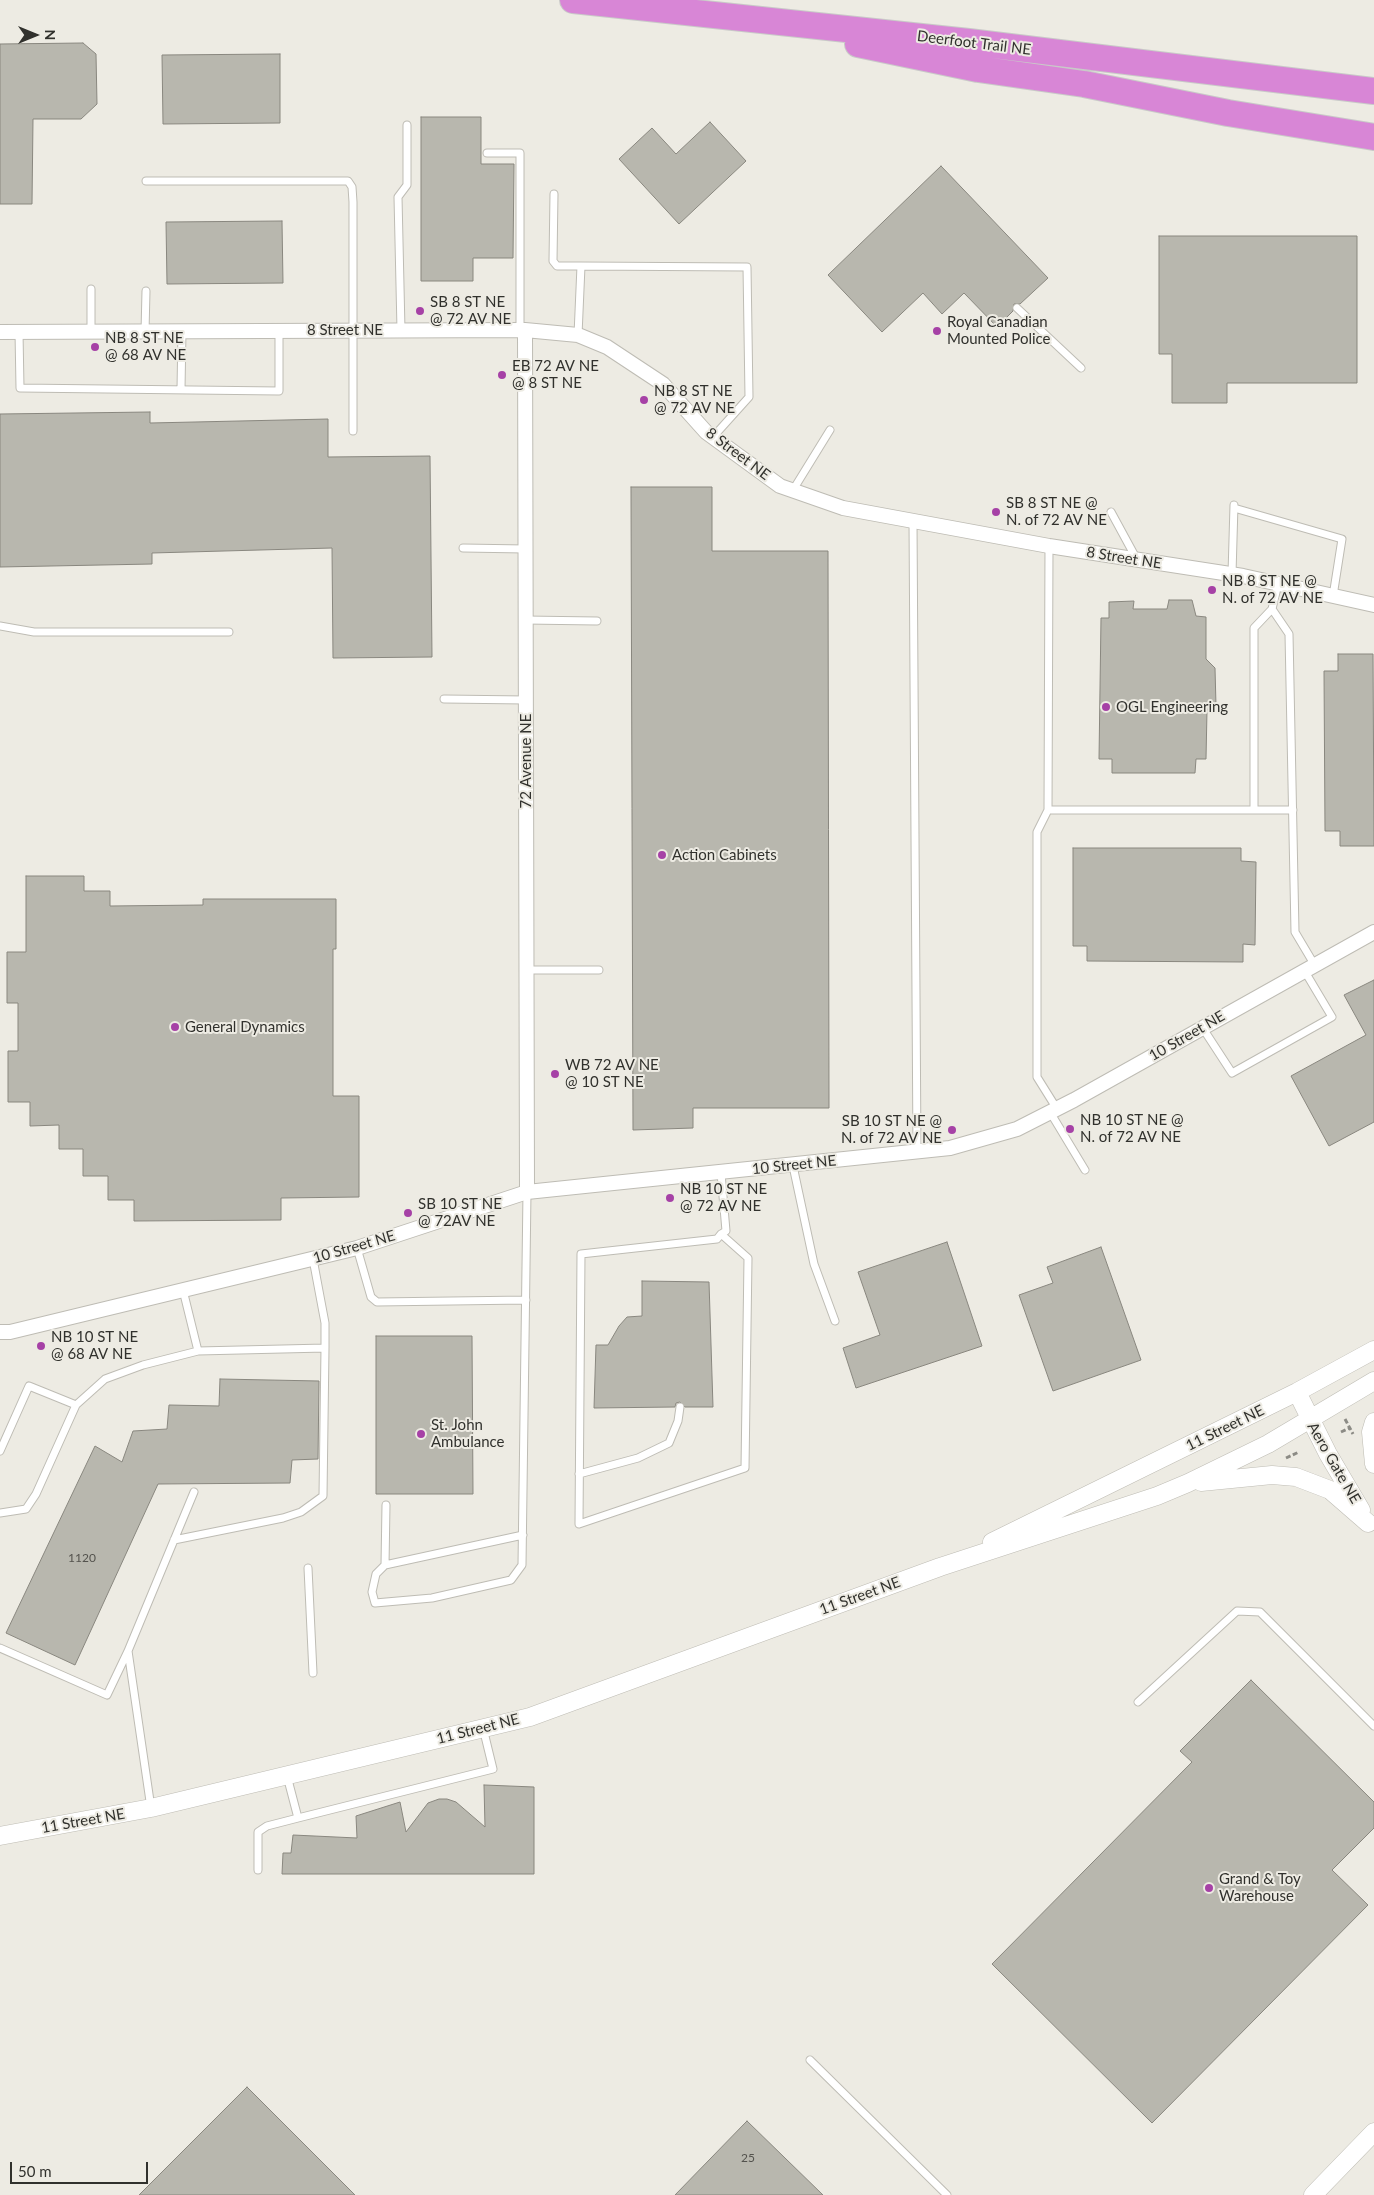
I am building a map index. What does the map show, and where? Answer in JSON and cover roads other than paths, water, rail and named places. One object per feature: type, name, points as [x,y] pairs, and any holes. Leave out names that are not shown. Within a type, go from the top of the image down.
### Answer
[{"type":"highway","name":"Deerfoot Trail NE","points":[[572,0],[969,42],[1374,91]]},
{"type":"highway","points":[[798,24],[870,48],[978,68],[1084,84],[1228,113],[1374,137]]},
{"type":"street","name":"8 Street NE","points":[[0,332],[522,330],[578,335],[607,347],[663,384],[706,432],[780,486],[843,508],[1049,546],[1232,574],[1374,605]]},
{"type":"street","name":"72 Avenue NE","points":[[522,330],[526,620],[527,1192]]},
{"type":"street","name":"10 Street NE","points":[[0,1332],[10,1332],[357,1248],[527,1192],[793,1166],[950,1148],[1017,1129],[1374,932]]},
{"type":"street","name":"11 Street NE","points":[[940,1567],[1297,1392],[1374,1350]]},
{"type":"street","name":"11 Street NE","points":[[0,1836],[151,1808],[530,1717],[940,1567],[1157,1496],[1188,1483],[1310,1421],[1374,1381]]},
{"type":"street","name":"Aero Gate NE","points":[[1297,1392],[1310,1421],[1371,1528]]},
{"type":"street","points":[[1374,1422],[1371,1432],[1374,1464]]},
{"type":"street","points":[[1188,1483],[1272,1475],[1296,1477],[1330,1490],[1371,1528]]},
{"type":"street","points":[[1312,2195],[1374,2132]]},
{"type":"lane","points":[[400,330],[398,197],[407,185],[407,125]]},
{"type":"lane","points":[[487,153],[520,153],[522,330]]},
{"type":"lane","points":[[146,181],[348,181],[352,187],[353,202],[353,431]]},
{"type":"lane","points":[[554,194],[553,261],[556,266],[747,266],[748,396],[713,437]]},
{"type":"lane","points":[[578,335],[581,266]]},
{"type":"lane","points":[[92,289],[92,332]]},
{"type":"lane","points":[[145,332],[146,291]]},
{"type":"lane","points":[[1017,308],[1081,368]]},
{"type":"lane","points":[[19,332],[20,388],[279,391],[279,330]]},
{"type":"lane","points":[[181,390],[182,332]]},
{"type":"lane","points":[[793,490],[830,430]]},
{"type":"lane","points":[[1232,574],[1234,506],[1342,539],[1333,596]]},
{"type":"lane","points":[[1111,512],[1136,560]]},
{"type":"lane","points":[[913,521],[917,1152]]},
{"type":"lane","points":[[1049,546],[1048,810],[1037,832],[1038,1077],[1085,1170]]},
{"type":"lane","points":[[463,548],[525,549]]},
{"type":"lane","points":[[1254,810],[1254,628],[1272,609],[1278,584]]},
{"type":"lane","points":[[1202,1027],[1232,1073],[1332,1017],[1295,932],[1289,634],[1272,609]]},
{"type":"lane","points":[[526,620],[597,621]]},
{"type":"lane","points":[[0,626],[34,632],[229,632]]},
{"type":"lane","points":[[444,699],[526,700]]},
{"type":"lane","points":[[1048,810],[1292,810]]},
{"type":"lane","points":[[526,970],[599,970]]},
{"type":"lane","points":[[793,1166],[814,1264],[835,1322]]},
{"type":"lane","points":[[720,1173],[726,1230],[721,1234],[716,1239],[581,1254],[579,1524],[745,1468],[748,1258],[721,1234]]},
{"type":"lane","points":[[523,1535],[385,1565],[376,1574],[372,1592],[375,1603],[441,1596],[511,1580],[522,1564],[523,1535],[527,1192]]},
{"type":"lane","points":[[357,1248],[371,1297],[377,1302],[526,1300]]},
{"type":"lane","points":[[174,1540],[283,1518],[301,1512],[323,1496],[325,1323],[313,1259]]},
{"type":"lane","points":[[183,1290],[198,1351]]},
{"type":"lane","points":[[0,1513],[26,1509],[36,1494],[76,1405],[105,1379],[143,1365],[198,1351],[325,1348]]},
{"type":"lane","points":[[0,1451],[29,1386],[76,1405]]},
{"type":"lane","points":[[579,1474],[638,1458],[669,1442],[678,1421],[680,1407]]},
{"type":"lane","points":[[0,1648],[107,1695],[128,1651],[194,1492]]},
{"type":"lane","points":[[385,1565],[386,1505]]},
{"type":"lane","points":[[308,1568],[313,1674]]},
{"type":"lane","points":[[1138,1702],[1237,1612],[1260,1612],[1374,1726]]},
{"type":"lane","points":[[128,1651],[151,1808]]},
{"type":"lane","points":[[258,1870],[258,1832],[267,1826],[493,1769],[483,1728]]},
{"type":"lane","points":[[287,1776],[298,1818]]},
{"type":"lane","points":[[810,2060],[947,2195]]},
{"type":"place","name":"SB 8 ST NE @ 72 AV NE","points":[[420,311]]},
{"type":"place","name":"Royal Canadian Mounted Police","points":[[937,331]]},
{"type":"place","name":"NB 8 ST NE @ 68 AV NE","points":[[95,347]]},
{"type":"place","name":"EB 72 AV NE @ 8 ST NE","points":[[502,375]]},
{"type":"place","name":"NB 8 ST NE @ 72 AV NE","points":[[644,400]]},
{"type":"place","name":"SB 8 ST NE @ N. of 72 AV NE","points":[[996,512]]},
{"type":"place","name":"NB 8 ST NE @ N. of 72 AV NE","points":[[1212,590]]},
{"type":"place","name":"OGL Engineering","points":[[1106,707]]},
{"type":"place","name":"Action Cabinets","points":[[662,855]]},
{"type":"place","name":"General Dynamics","points":[[175,1027]]},
{"type":"place","name":"WB 72 AV NE @ 10 ST NE","points":[[555,1074]]},
{"type":"place","name":"NB 10 ST NE @ N. of 72 AV NE","points":[[1070,1129]]},
{"type":"place","name":"SB 10 ST NE @ N. of 72 AV NE","points":[[952,1130]]},
{"type":"place","name":"NB 10 ST NE @ 72 AV NE","points":[[670,1198]]},
{"type":"place","name":"SB 10 ST NE @ 72AV NE","points":[[408,1213]]},
{"type":"place","name":"NB 10 ST NE @ 68 AV NE","points":[[41,1346]]},
{"type":"place","name":"St. John Ambulance","points":[[421,1434]]},
{"type":"place","name":"Grand & Toy Warehouse","points":[[1209,1888]]}]
